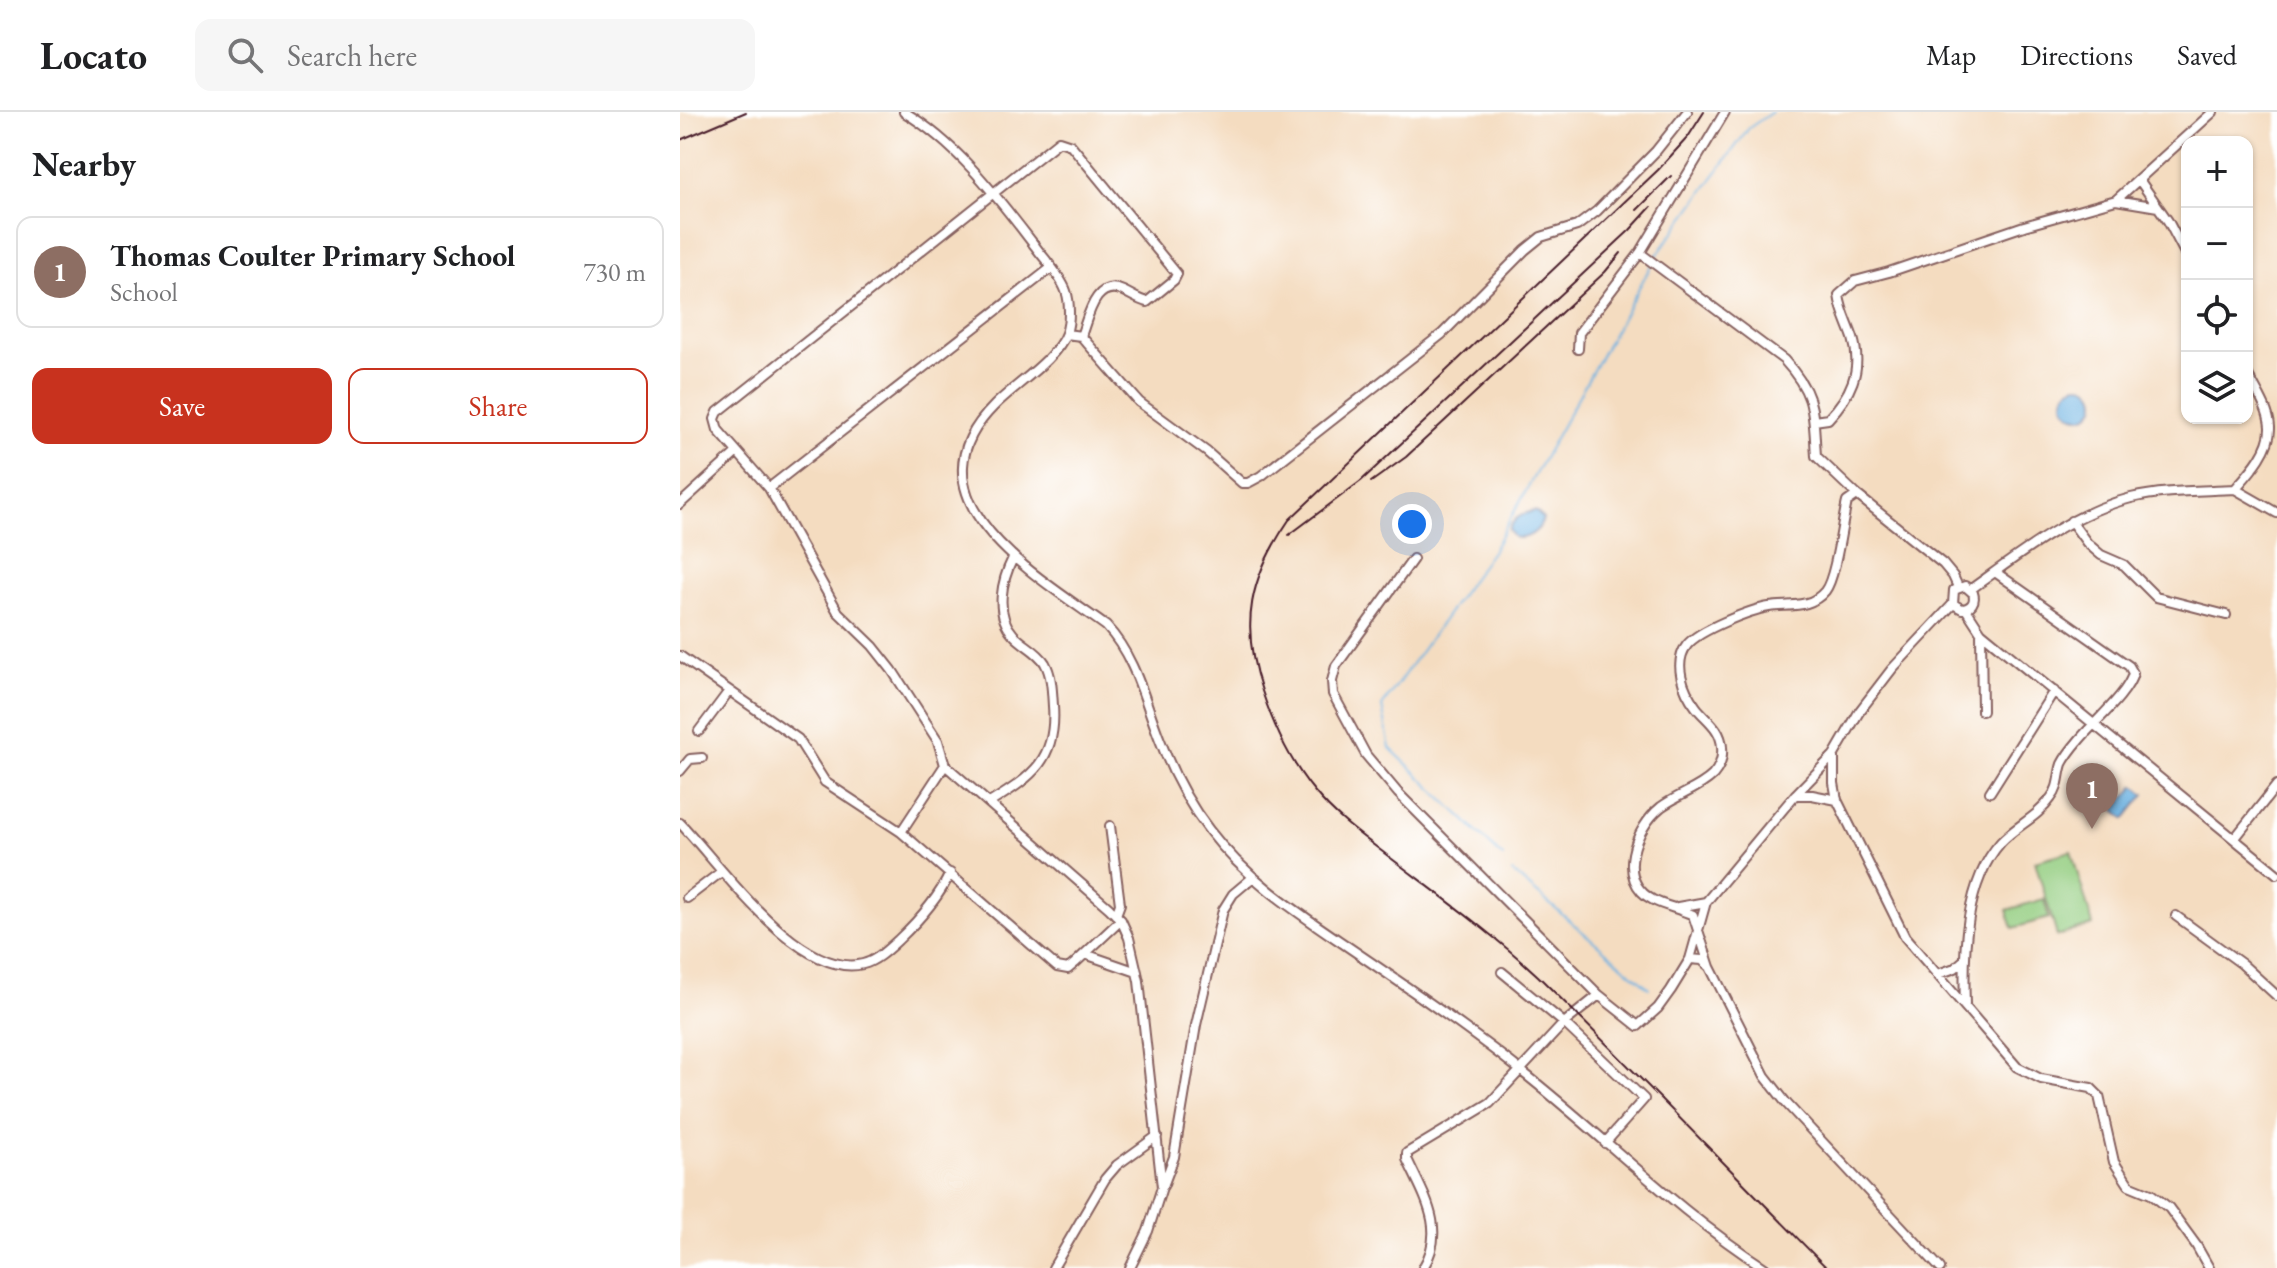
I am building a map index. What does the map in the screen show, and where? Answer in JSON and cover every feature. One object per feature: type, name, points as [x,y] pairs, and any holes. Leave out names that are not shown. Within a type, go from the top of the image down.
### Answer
[{"type":"street","points":[[904,112],[941,137],[993,192],[1066,288],[1068,298],[1066,334],[1050,355],[992,408],[972,435],[965,456],[964,482],[971,506],[985,528],[1013,558],[1106,626],[1120,642],[1132,664],[1180,785],[1209,830],[1252,878],[1521,1071],[1722,1240],[1765,1268]]},
{"type":"street","points":[[1066,334],[1081,336],[1139,402],[1207,452],[1242,483],[1248,483],[1442,334],[1541,237],[1577,226],[1597,211],[1656,151],[1687,112]]},
{"type":"street","points":[[1578,349],[1579,333],[1640,253],[1725,112]]},
{"type":"street","points":[[1814,421],[1828,419],[1852,388],[1857,358],[1839,295],[1845,287],[1855,281],[2024,226],[2116,200],[2213,112]]},
{"type":"street","points":[[1081,336],[1090,308],[1102,293],[1120,289],[1147,302],[1177,274],[1065,141],[1054,144],[993,192],[718,412],[715,419],[718,430],[769,488],[838,612],[873,646],[892,670],[938,741],[945,765],[991,802],[1118,917],[1129,938],[1137,972],[1162,1187]]},
{"type":"street","points":[[2140,181],[2181,247]]},
{"type":"street","points":[[2116,200],[2158,207]]},
{"type":"street","points":[[1640,253],[1784,360],[1802,379],[1810,397],[1816,456],[1857,495],[1943,564],[1958,587]]},
{"type":"street","points":[[769,488],[1051,268]]},
{"type":"street","points":[[2235,489],[2255,467],[2270,428],[2253,385]]},
{"type":"street","points":[[680,504],[736,453]]},
{"type":"street","points":[[1971,589],[2071,521],[2097,508],[2131,498],[2235,489],[2277,513]]},
{"type":"street","points":[[1857,495],[1847,502],[1834,570],[1827,589],[1801,606],[1757,610],[1694,637],[1684,648],[1679,662],[1681,677],[1695,706],[1712,723],[1720,738],[1721,762],[1712,775],[1660,808],[1634,845],[1632,861],[1636,885],[1644,893],[1653,900],[1693,915],[1710,967],[1772,1085],[1940,1268]]},
{"type":"street","points":[[2071,521],[2094,549],[2124,565],[2156,597],[2226,615]]},
{"type":"street","points":[[991,802],[1026,778],[1046,759],[1055,731],[1049,671],[1043,659],[1013,635],[1005,623],[1003,589],[1013,558]]},
{"type":"street","points":[[1413,559],[1336,666],[1333,694],[1366,755],[1398,793],[1599,995],[1638,1026],[1665,999],[1690,959],[1706,902],[1795,795],[1834,755],[1859,712],[1892,669],[1953,604],[1952,594],[1958,587],[1971,589],[1974,601],[1966,609]]},
{"type":"street","points":[[1966,1005],[1963,961],[1976,883],[1984,862],[2004,839],[2042,809],[2060,783],[2063,764],[2131,680],[2133,673],[2129,666],[1995,572]]},
{"type":"street","points":[[1953,604],[1966,609],[1981,632],[2277,874]]},
{"type":"street","points":[[1981,632],[1982,711]]},
{"type":"street","points":[[680,656],[798,739],[825,782],[901,832],[1057,967],[1068,969],[1118,917],[1120,904],[1110,826]]},
{"type":"street","points":[[699,731],[729,691]]},
{"type":"street","points":[[1990,792],[2054,691]]},
{"type":"street","points":[[1834,755],[1837,800],[1905,937],[2017,1067],[2041,1079],[2091,1088],[2099,1096],[2114,1162],[2129,1185],[2151,1194],[2169,1208],[2209,1268]]},
{"type":"street","points":[[680,771],[690,759],[702,758]]},
{"type":"street","points":[[901,832],[945,765]]},
{"type":"street","points":[[2235,838],[2277,785]]},
{"type":"street","points":[[1795,795],[1837,800]]},
{"type":"street","points":[[680,823],[721,872],[778,929],[825,961],[842,965],[863,964],[883,954],[909,929],[945,884],[950,873]]},
{"type":"street","points":[[687,898],[721,872]]},
{"type":"street","points":[[1130,1268],[1148,1231],[1174,1157],[1196,1025],[1223,910],[1233,894],[1252,878]]},
{"type":"street","points":[[1677,908],[1706,902]]},
{"type":"street","points":[[2176,916],[2242,964],[2277,996]]},
{"type":"street","points":[[1085,954],[1137,972]]},
{"type":"street","points":[[1690,959],[1702,960],[1710,967]]},
{"type":"street","points":[[1938,974],[1955,968],[1963,961]]},
{"type":"street","points":[[1502,972],[1564,1023],[1644,1099],[1605,1143]]},
{"type":"street","points":[[1423,1268],[1435,1240],[1431,1213],[1407,1153],[1490,1103],[1564,1023],[1599,995]]},
{"type":"street","points":[[1053,1268],[1105,1179],[1117,1165],[1157,1136]]},
{"type":"green space","points":[[2071,851],[2093,925],[2057,936],[2035,861]]},
{"type":"green space","points":[[2044,899],[2049,918],[2013,928],[2007,910]]},
{"type":"water","points":[[2080,385],[2091,390],[2096,401],[2091,412],[2080,417],[2069,412],[2064,401],[2069,390]]},
{"type":"water","points":[[1535,511],[1543,518],[1536,531],[1528,536],[1514,537],[1509,530],[1513,522]]},
{"type":"water","points":[[2135,786],[2145,794],[2125,819],[2115,810]]},
{"type":"waterway","points":[[1655,258],[1749,128],[1772,112]]},
{"type":"waterway","points":[[1503,857],[1390,748],[1382,706],[1493,550],[1652,264]]},
{"type":"waterway","points":[[1512,872],[1649,988]]},
{"type":"railway","points":[[680,140],[746,112]]},
{"type":"railway","points":[[1704,112],[1688,137],[1658,170],[1289,520],[1257,581],[1250,622],[1251,644],[1262,691],[1277,731],[1298,769],[1323,801],[1351,827],[1485,930],[1538,976],[1827,1268]]},
{"type":"railway","points":[[1637,210],[1671,176]]},
{"type":"railway","points":[[1289,535],[1361,481],[1651,207]]},
{"type":"railway","points":[[1371,482],[1406,457],[1605,272],[1621,253]]},
{"type":"place","name":"Thomas Coulter Primary School","points":[[2092,829]]}]
